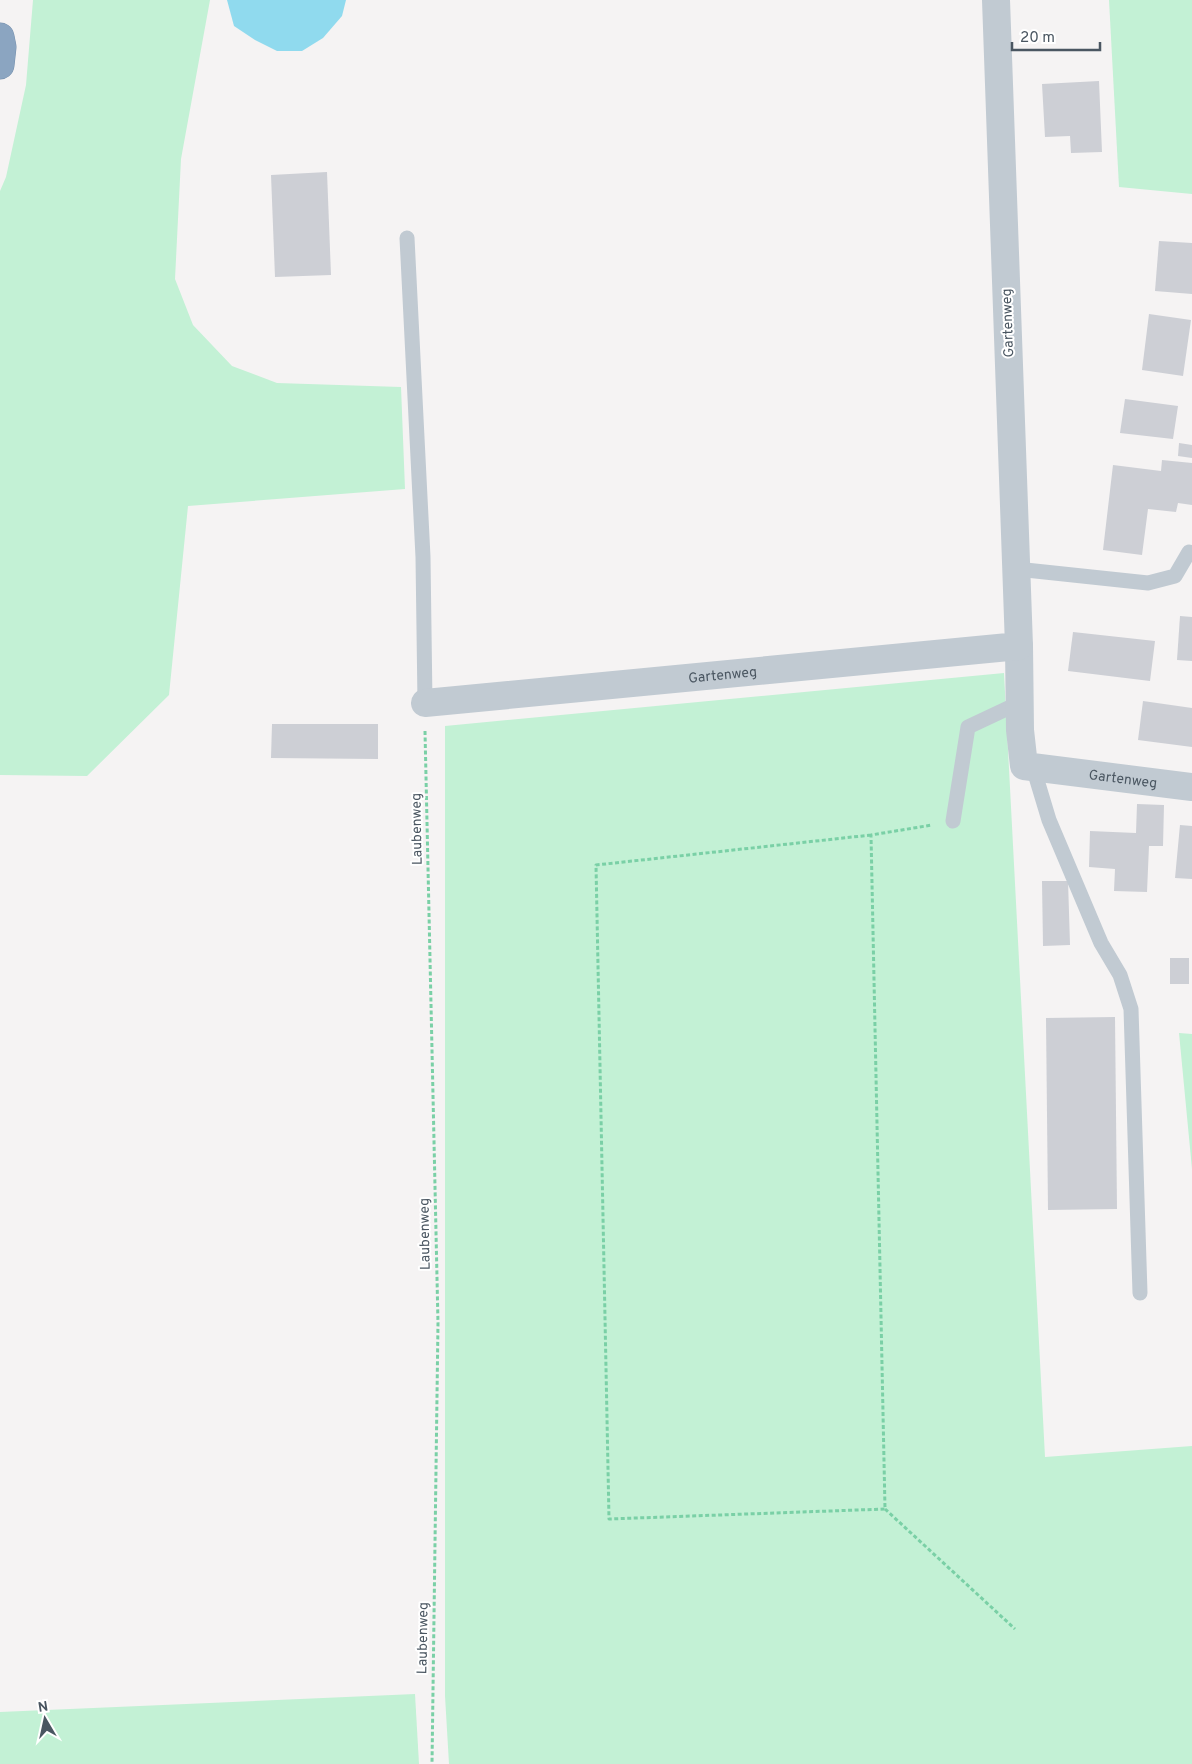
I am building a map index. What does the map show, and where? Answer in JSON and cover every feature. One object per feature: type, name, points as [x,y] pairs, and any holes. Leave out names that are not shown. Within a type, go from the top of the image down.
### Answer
[{"type":"highway","points":[[0,37],[2,47],[0,65]]},
{"type":"street","name":"Gartenweg","points":[[996,0],[1019,646],[1019,703],[1024,766],[1192,787]]},
{"type":"street","name":"Gartenweg","points":[[425,703],[1019,646]]},
{"type":"lane","points":[[407,238],[423,557],[425,703]]},
{"type":"lane","points":[[1016,569],[1148,584],[1175,576],[1189,552]]},
{"type":"lane","points":[[953,822],[968,727],[1019,703]]},
{"type":"lane","points":[[1033,767],[1052,828],[1101,943],[1120,975],[1131,1009],[1140,1293]]},
{"type":"path","name":"Laubenweg","points":[[425,703],[438,1323],[432,1764]]},
{"type":"path","points":[[953,822],[870,834],[596,865],[609,1519],[885,1509],[1015,1629]]},
{"type":"path","points":[[870,834],[885,1509]]},
{"type":"green space","points":[[33,0],[210,0],[181,159],[175,279],[193,325],[232,366],[277,383],[401,387],[405,489],[188,506],[169,695],[87,776],[0,775],[0,191],[6,177],[26,85]]},
{"type":"green space","points":[[1109,0],[1192,0],[1192,194],[1119,187]]},
{"type":"green space","points":[[1004,673],[1045,1457],[1192,1446],[1192,1764],[449,1764],[445,1696],[445,726]]},
{"type":"green space","points":[[1179,1033],[1192,1034],[1192,1169]]},
{"type":"green space","points":[[415,1694],[419,1764],[0,1764],[0,1712]]},
{"type":"water","points":[[227,0],[346,0],[342,16],[323,38],[302,51],[277,51],[255,40],[234,26]]},
{"type":"building","points":[[1099,81],[1102,152],[1071,153],[1070,136],[1045,137],[1042,84]]},
{"type":"building","points":[[327,172],[331,275],[275,277],[271,175]]},
{"type":"building","points":[[1159,241],[1192,243],[1192,294],[1155,291]]},
{"type":"building","points":[[1149,314],[1191,320],[1183,376],[1142,370]]},
{"type":"building","points":[[1125,399],[1178,406],[1173,439],[1120,433]]},
{"type":"building","points":[[1179,443],[1192,445],[1192,458],[1178,456]]},
{"type":"building","points":[[1162,460],[1192,463],[1192,505],[1178,503],[1176,512],[1148,509],[1142,555],[1103,550],[1113,465],[1161,471]]},
{"type":"building","points":[[1180,616],[1192,617],[1192,661],[1177,660]]},
{"type":"building","points":[[1073,632],[1155,641],[1150,681],[1068,671]]},
{"type":"building","points":[[1143,701],[1192,708],[1192,747],[1138,740]]},
{"type":"building","points":[[272,724],[378,724],[378,759],[271,758]]},
{"type":"building","points":[[1137,804],[1164,805],[1163,846],[1149,846],[1147,892],[1114,891],[1115,869],[1089,867],[1090,831],[1136,833]]},
{"type":"building","points":[[1180,825],[1192,826],[1192,879],[1175,878]]},
{"type":"building","points":[[1042,881],[1068,881],[1070,945],[1043,946]]},
{"type":"building","points":[[1170,958],[1189,958],[1189,984],[1170,984]]},
{"type":"building","points":[[1115,1017],[1117,1209],[1048,1210],[1046,1018]]}]
